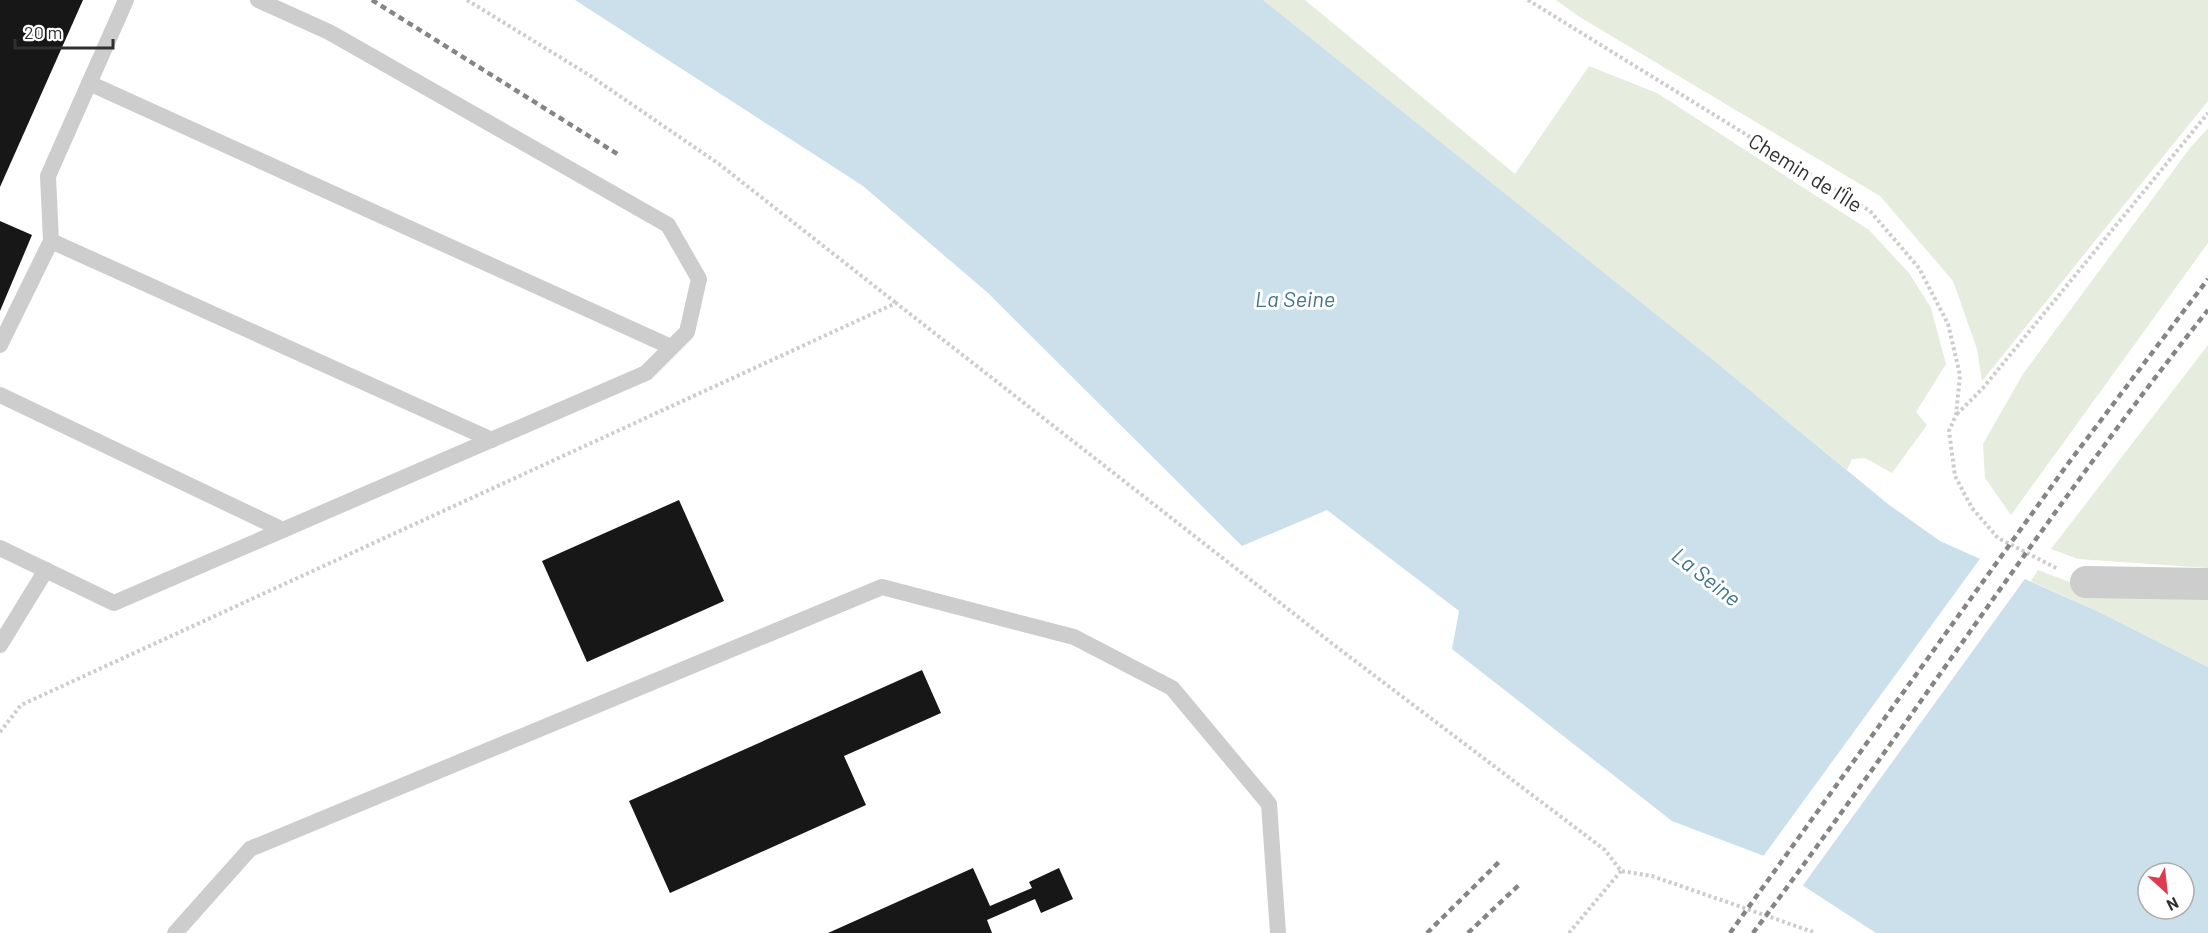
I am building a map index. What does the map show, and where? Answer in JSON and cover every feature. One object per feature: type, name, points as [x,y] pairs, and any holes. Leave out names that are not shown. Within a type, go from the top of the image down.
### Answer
[{"type":"street","points":[[2086,582],[2208,584]]},
{"type":"lane","points":[[0,345],[51,241],[48,176],[126,0]]},
{"type":"lane","points":[[0,548],[114,603],[646,373],[687,332],[699,279],[668,225],[329,32],[258,0]]},
{"type":"lane","points":[[89,83],[671,347]]},
{"type":"lane","points":[[51,241],[492,440]]},
{"type":"lane","points":[[0,394],[283,530]]},
{"type":"lane","points":[[0,645],[46,570]]},
{"type":"lane","points":[[175,933],[250,849],[882,587],[1074,637],[1172,688],[1269,804],[1278,933]]},
{"type":"path","points":[[467,0],[589,75],[719,164],[896,303]]},
{"type":"path","name":"Chemin de l'Île","points":[[1528,0],[1870,211],[1919,268],[1948,324],[1959,375],[1956,415],[1949,431],[1955,476],[1972,508],[1998,538],[2086,582]]},
{"type":"path","points":[[1956,415],[1983,388],[2208,113]]},
{"type":"path","points":[[1569,933],[1621,871]]},
{"type":"shaded area","points":[[1263,0],[1305,0],[1515,174],[1589,66],[1657,93],[1869,230],[1909,273],[1931,308],[1946,364],[1916,412],[1927,425],[1892,473],[1865,458],[1852,459],[1847,470],[1712,359]]},
{"type":"shaded area","points":[[1556,0],[2208,0],[2208,101],[1982,381],[1977,349],[1953,281],[1880,196],[1578,16]]},
{"type":"shaded area","points":[[2208,128],[2208,243],[2011,515],[1985,478],[1983,444],[2023,374],[2190,148]]},
{"type":"shaded area","points":[[2208,345],[2208,568],[2078,559],[2051,549]]},
{"type":"shaded area","points":[[2038,570],[2104,592],[2208,595],[2208,667],[2099,612],[2031,581]]},
{"type":"water","name":"La Seine","points":[[575,0],[1263,0],[1712,359],[1888,504],[1940,541],[2099,612],[2208,667],[2208,933],[1876,933],[1802,885],[1764,856],[1672,821],[1452,649],[1459,611],[1327,510],[1242,546],[988,293],[863,186]]},
{"type":"pier","points":[[1982,556],[2027,576],[1801,888],[1762,858]]},
{"type":"building","points":[[0,0],[83,0],[0,187]]},
{"type":"building","points":[[0,221],[32,235],[0,311]]},
{"type":"building","points":[[679,500],[724,601],[587,662],[542,561]]},
{"type":"building","points":[[922,670],[941,713],[844,756],[866,805],[670,893],[629,801]]},
{"type":"building","points":[[973,868],[990,906],[1032,888],[1029,882],[1059,868],[1073,899],[1041,913],[1035,899],[987,920],[992,933],[828,933]]},
{"type":"railway","points":[[372,0],[619,155]]},
{"type":"railway","points":[[1730,933],[2067,465],[2208,279]]},
{"type":"railway","points":[[1753,933],[2034,541],[2208,310]]},
{"type":"railway","points":[[1427,933],[1500,861]]},
{"type":"railway","points":[[1468,933],[1521,883]]}]
